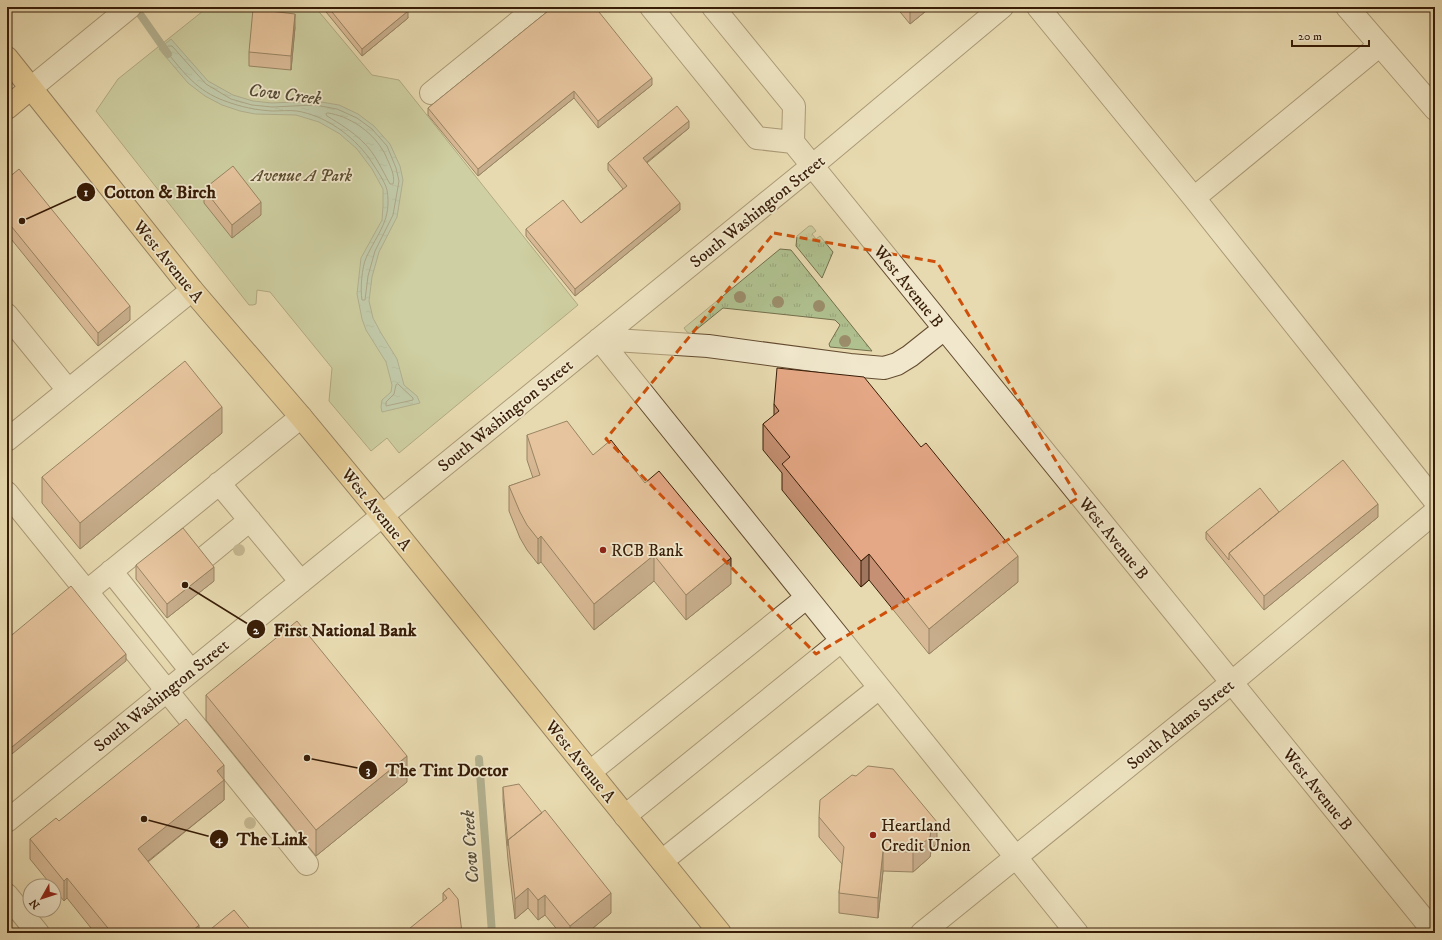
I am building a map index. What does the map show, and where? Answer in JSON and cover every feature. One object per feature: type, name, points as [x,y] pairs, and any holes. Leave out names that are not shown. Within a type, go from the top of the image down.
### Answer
[{"type":"main road","name":"West Avenue A","points":[[7,58],[192,290],[301,417],[382,515],[720,933]]},
{"type":"main road","points":[[7,108],[31,88]]},
{"type":"street","points":[[31,88],[130,7]]},
{"type":"street","points":[[431,93],[537,7]]},
{"type":"street","points":[[651,7],[757,138],[793,142],[794,106],[713,7]]},
{"type":"street","name":"South Washington Street","points":[[7,821],[812,166],[1002,7]]},
{"type":"street","points":[[1038,7],[1194,198],[1435,501]]},
{"type":"street","points":[[1348,7],[1435,109]]},
{"type":"street","points":[[1194,198],[1380,45]]},
{"type":"street","name":"West Avenue B","points":[[793,142],[1435,933]]},
{"type":"street","points":[[7,440],[192,290]]},
{"type":"street","points":[[7,315],[68,390]]},
{"type":"street","points":[[599,340],[708,346],[850,365],[884,368],[897,364],[910,356],[944,329]]},
{"type":"street","points":[[599,340],[1077,933]]},
{"type":"street","points":[[86,592],[301,417]]},
{"type":"street","points":[[219,483],[301,582]]},
{"type":"street","points":[[7,494],[307,864]]},
{"type":"street","name":"South Adams Street","points":[[922,933],[1232,682],[1435,512]]},
{"type":"street","points":[[199,562],[250,520]]},
{"type":"street","points":[[111,571],[147,604],[191,671]]},
{"type":"street","points":[[590,772],[806,598]]},
{"type":"street","points":[[625,816],[841,641]]},
{"type":"street","points":[[662,861],[879,688]]},
{"type":"street","points":[[7,895],[33,931]]},
{"type":"highlighted area","points":[[774,233],[937,262],[1078,498],[816,654],[606,439]]},
{"type":"green space","name":"Avenue A Park","points":[[208,7],[315,7],[372,75],[399,80],[578,305],[399,453],[387,438],[371,451],[329,401],[332,368],[270,292],[257,290],[256,304],[249,305],[96,111],[118,79]]},
{"type":"green space","points":[[809,226],[812,226],[816,231],[812,234],[816,239],[820,236],[833,252],[822,278],[796,246],[797,236]]},
{"type":"green space","points":[[780,249],[791,250],[872,351],[830,347],[829,344],[840,325],[835,320],[723,308],[691,334],[687,332],[684,328]]},
{"type":"water","points":[[171,39],[208,81],[233,95],[253,101],[272,103],[315,101],[339,105],[358,114],[374,126],[390,144],[400,166],[403,180],[397,217],[379,252],[372,277],[369,301],[373,318],[397,359],[404,385],[417,396],[420,403],[382,412],[382,400],[391,392],[392,385],[386,362],[366,330],[362,319],[357,294],[361,258],[382,220],[383,206],[383,189],[372,169],[357,149],[340,134],[319,122],[296,115],[255,114],[240,111],[222,105],[205,96],[188,83],[159,49]]},
{"type":"building","points":[[328,7],[405,7],[408,11],[362,49]]},
{"type":"building","points":[[553,7],[595,7],[652,78],[598,121],[574,91],[478,169],[428,108]]},
{"type":"building","points":[[253,9],[295,14],[291,56],[249,52]]},
{"type":"building","points":[[677,106],[689,121],[643,158],[680,203],[575,289],[526,229],[563,200],[581,223],[627,186],[608,163]]},
{"type":"building","points":[[233,166],[261,202],[232,225],[204,189]]},
{"type":"building","points":[[19,169],[130,306],[98,333],[7,221],[7,179]]},
{"type":"building","points":[[185,361],[222,407],[80,523],[42,477]]},
{"type":"building","points":[[777,368],[864,377],[921,447],[926,443],[1018,556],[929,629],[869,554],[861,561],[782,464],[790,457],[763,424],[779,411],[774,404]]},
{"type":"building","points":[[567,421],[593,455],[611,440],[645,483],[659,471],[731,558],[686,595],[654,555],[594,604],[541,536],[538,539],[527,525],[509,486],[540,475],[527,435]]},
{"type":"building","points":[[1343,460],[1378,504],[1264,596],[1229,553]]},
{"type":"building","points":[[1260,488],[1279,512],[1229,553],[1229,560],[1206,532]]},
{"type":"building","points":[[183,528],[214,567],[167,604],[136,565]]},
{"type":"building","points":[[71,586],[126,654],[7,751],[7,639]]},
{"type":"building","points":[[297,621],[407,756],[316,830],[206,695]]},
{"type":"building","points":[[186,719],[224,765],[217,771],[224,780],[138,849],[199,925],[190,933],[112,933],[67,878],[64,881],[30,839],[56,818],[59,821]]},
{"type":"building","points":[[868,766],[893,769],[937,822],[931,831],[930,837],[913,852],[883,851],[878,898],[839,893],[844,847],[819,817],[820,800],[852,775],[856,776]]},
{"type":"building","points":[[519,784],[542,813],[508,840],[508,846],[503,787]]},
{"type":"building","points":[[545,810],[611,893],[570,926],[545,895],[538,900],[528,888],[515,899],[508,840]]},
{"type":"building","points":[[449,888],[458,899],[462,933],[404,933],[447,898],[443,893]]},
{"type":"building","points":[[234,910],[253,933],[206,933]]},
{"type":"waterway","name":"Cow Creek","points":[[135,7],[168,54]]},
{"type":"waterway","name":"Cow Creek","points":[[479,759],[492,933]]},
{"type":"place","name":"Cotton & Birch","points":[[22,221]]},
{"type":"place","name":"RCB Bank","points":[[603,550]]},
{"type":"place","name":"First National Bank","points":[[185,585]]},
{"type":"place","name":"The Tint Doctor","points":[[307,758]]},
{"type":"place","name":"The Link","points":[[144,819]]},
{"type":"place","name":"Heartland Credit Union","points":[[873,835]]}]
